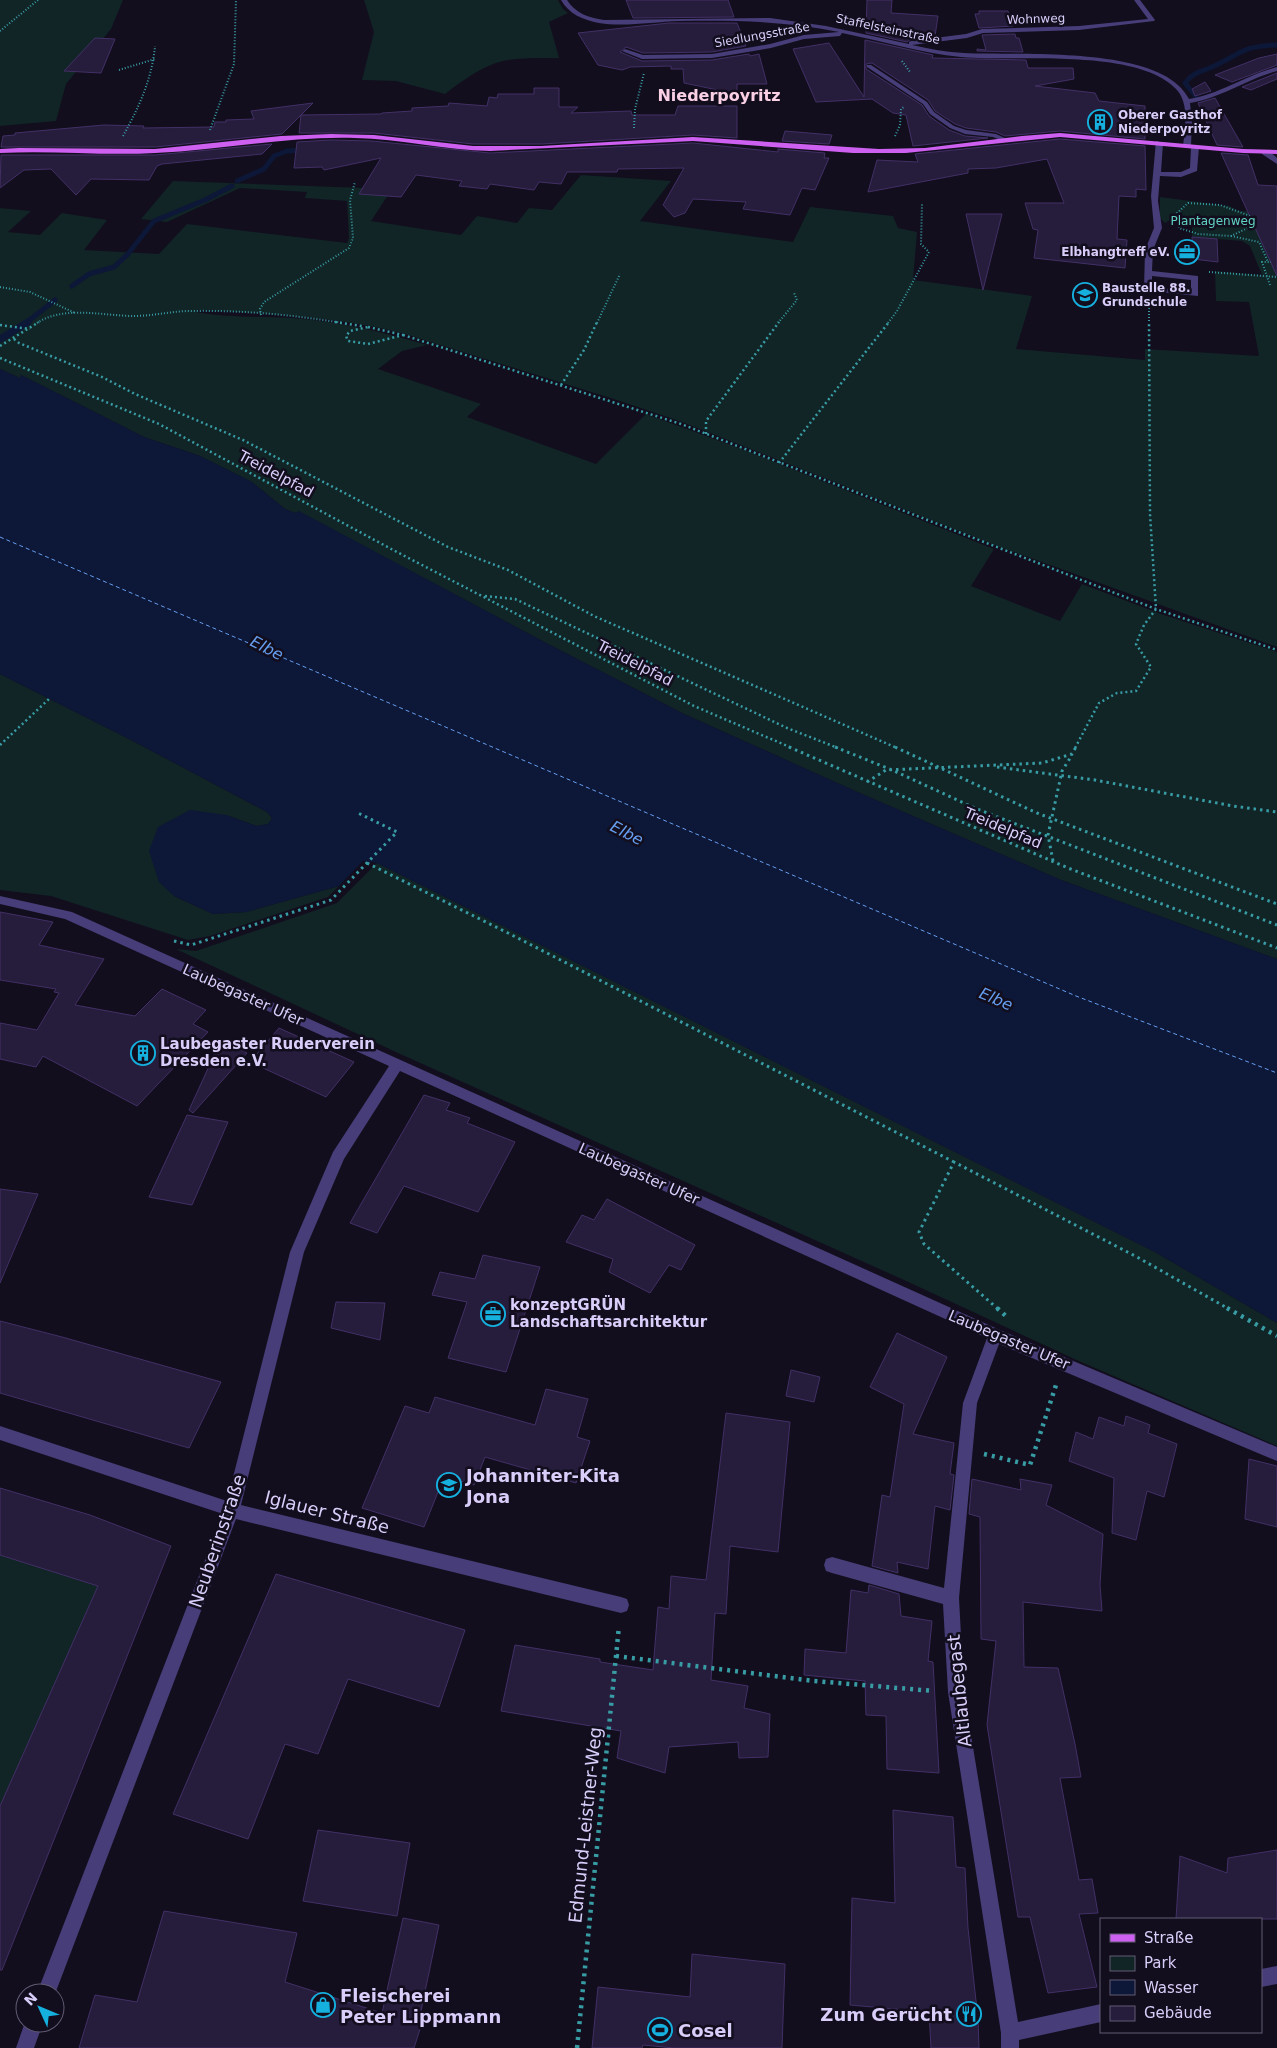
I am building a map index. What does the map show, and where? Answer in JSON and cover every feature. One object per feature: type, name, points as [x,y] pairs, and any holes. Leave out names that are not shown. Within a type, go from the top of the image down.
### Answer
[{"type":"main road","points":[[0,151],[33,148],[153,151],[280,137],[313,136],[359,136],[490,150],[679,139],[722,140],[842,151],[885,151],[943,149],[1005,140],[1060,135],[1277,152]]},
{"type":"street","name":"Staffelsteinstraße","points":[[564,0],[575,12],[590,19],[614,22],[682,19],[773,20],[805,23],[896,45],[962,55],[1095,60],[1123,63],[1164,77],[1176,85],[1187,101]]},
{"type":"street","name":"Wohnweg","points":[[896,45],[967,36],[982,31],[1079,28],[1152,20],[1137,0]]},
{"type":"street","name":"Siedlungsstraße","points":[[625,51],[642,57],[712,56],[771,46],[804,38],[837,35],[844,32]]},
{"type":"street","points":[[869,66],[925,103],[932,113],[952,127],[964,132],[994,134],[1005,140]]},
{"type":"street","points":[[1157,174],[1178,175],[1188,173],[1194,169],[1187,101],[1199,100],[1224,91],[1262,72],[1277,69]]},
{"type":"street","points":[[1149,274],[1195,278],[1195,294],[1148,289],[1150,247],[1157,238],[1158,226],[1155,216],[1158,143]]},
{"type":"street","points":[[1265,152],[1277,162]]},
{"type":"street","name":"Laubegaster Ufer","points":[[0,900],[68,915],[995,1335],[1063,1362],[1277,1454]]},
{"type":"street","name":"Neuberinstraße","points":[[50,1983],[232,1510],[297,1252],[338,1156],[397,1065]]},
{"type":"street","name":"Altlaubegast","points":[[995,1335],[970,1403],[951,1598],[956,1692],[1010,2041]]},
{"type":"street","name":"Iglauer Straße","points":[[0,1433],[232,1510],[621,1605]]},
{"type":"street","points":[[832,1565],[951,1598]]},
{"type":"street","points":[[1262,1978],[1277,1975]]},
{"type":"street","points":[[1010,2041],[1100,2013]]},
{"type":"street","points":[[25,2048],[30,2033]]},
{"type":"path","points":[[0,31],[38,0]]},
{"type":"path","points":[[204,146],[234,64],[236,0]]},
{"type":"path","points":[[114,151],[137,111],[148,86],[155,59],[155,46]]},
{"type":"path","points":[[119,70],[155,59]]},
{"type":"path","points":[[634,129],[635,108],[644,70]]},
{"type":"path","points":[[885,151],[886,146],[893,141],[900,126],[901,109],[917,98]]},
{"type":"path","points":[[261,315],[260,309],[264,302],[349,248],[353,238],[350,200],[355,182]]},
{"type":"path","points":[[1231,236],[1256,224],[1253,217],[1220,206],[1188,203],[1176,214],[1179,228],[1198,234],[1231,236],[1259,242],[1269,262],[1262,262],[1270,285]]},
{"type":"path","points":[[779,463],[897,311],[929,252],[921,244],[922,204]]},
{"type":"path","points":[[561,385],[584,350],[620,274]]},
{"type":"path","points":[[1267,277],[1277,277]]},
{"type":"path","points":[[0,287],[9,286],[39,294],[76,313]]},
{"type":"path","points":[[1053,862],[1048,835],[1061,775],[1099,703],[1117,693],[1136,691],[1151,667],[1136,644],[1144,624],[1156,609],[1150,514],[1148,289]]},
{"type":"path","points":[[706,434],[706,422],[797,300],[794,293]]},
{"type":"path","points":[[0,346],[45,318],[76,313],[135,316],[191,310],[297,316],[368,327],[403,335],[619,402],[1156,609],[1277,650]]},
{"type":"path","points":[[0,325],[30,329]]},
{"type":"path","points":[[368,327],[350,331],[346,336],[348,341],[368,344],[403,335]]},
{"type":"path","points":[[14,339],[19,343],[102,377],[134,394],[174,409],[243,440],[448,547],[508,570],[594,616],[938,768],[954,773],[1051,819],[1277,904]]},
{"type":"path","name":"Treidelpfad","points":[[0,358],[159,424],[482,596],[694,706],[1053,862],[1277,948]]},
{"type":"path","points":[[482,596],[515,599],[787,728],[892,770],[977,809],[1277,925]]},
{"type":"path","points":[[0,744],[49,699]]},
{"type":"path","points":[[866,782],[886,770],[1042,763],[1072,754]]},
{"type":"path","points":[[988,766],[1061,775],[1277,812]]},
{"type":"path","points":[[172,940],[191,946],[331,900],[396,832],[356,812]]},
{"type":"path","points":[[367,863],[508,933],[954,1162],[1136,1257],[1277,1336]]},
{"type":"path","points":[[954,1162],[920,1232],[924,1244],[1009,1318]]},
{"type":"path","points":[[966,1450],[1030,1465],[1063,1362]]},
{"type":"path","name":"Edmund-Leistner-Weg","points":[[577,2048],[621,1605]]},
{"type":"path","points":[[616,1656],[814,1681],[956,1692]]},
{"type":"green space","points":[[0,0],[123,0],[111,29],[66,84],[56,121],[0,126]]},
{"type":"green space","points":[[364,0],[558,0],[563,9],[568,13],[549,22],[559,58],[517,59],[495,63],[473,74],[445,94],[396,81],[362,80],[374,32]]},
{"type":"green space","name":"Plantagenweg","points":[[581,175],[671,181],[640,221],[793,242],[810,207],[893,216],[898,228],[917,232],[913,280],[1032,296],[1016,349],[1145,360],[1145,349],[1259,356],[1249,302],[1216,301],[1215,271],[1262,275],[1250,246],[1242,241],[1192,237],[1192,223],[1185,221],[1175,220],[1165,223],[1160,218],[1160,197],[1229,206],[1239,211],[1277,212],[1277,647],[997,546],[682,422],[405,334],[354,323],[302,317],[199,310],[196,312],[244,317],[292,318],[343,324],[427,345],[402,351],[378,369],[481,404],[467,417],[596,464],[646,414],[747,451],[994,549],[971,586],[1060,621],[1082,584],[1161,614],[1277,652],[1277,959],[1061,880],[855,791],[684,714],[299,512],[295,513],[285,509],[252,482],[200,456],[144,437],[21,375],[20,378],[0,369],[0,208],[31,211],[8,232],[40,235],[62,213],[107,220],[84,250],[159,254],[187,224],[347,243],[349,238],[347,201],[305,198],[307,192],[240,188],[167,222],[141,219],[173,181],[392,189],[371,221],[461,235],[477,216],[517,223],[529,208],[552,210]]},
{"type":"green space","points":[[0,674],[133,741],[267,812],[272,818],[268,824],[257,826],[226,815],[174,896],[213,914],[246,912],[339,886],[328,897],[210,936],[188,940],[51,896],[0,890]]},
{"type":"green space","points":[[377,863],[1155,1252],[1277,1323],[1277,1446],[1081,1362],[904,1280],[398,1053],[176,949],[196,951],[337,903]]},
{"type":"green space","points":[[0,1555],[98,1586],[0,1806]]},
{"type":"water","name":"Elbe","points":[[0,369],[20,378],[21,375],[144,437],[200,456],[252,482],[285,509],[295,513],[299,511],[548,644],[684,714],[855,791],[1061,880],[1277,959],[1277,1323],[1155,1252],[377,863],[363,861],[339,886],[246,912],[213,914],[174,896],[159,882],[149,851],[158,827],[190,810],[226,815],[257,826],[268,824],[272,818],[267,812],[133,741],[0,674]]},
{"type":"building","points":[[626,0],[728,0],[734,17],[633,18]]},
{"type":"building","points":[[867,0],[892,0],[891,13],[938,16],[935,36],[911,39],[907,42],[866,33]]},
{"type":"building","points":[[979,11],[1008,11],[1013,26],[979,28],[975,14],[979,14]]},
{"type":"building","points":[[669,23],[737,23],[746,46],[712,52],[643,53],[626,47],[620,52],[642,61],[712,60],[759,54],[767,84],[737,84],[737,94],[684,83],[683,69],[671,69],[671,66],[630,67],[622,70],[598,65],[578,33]]},
{"type":"building","points":[[1015,34],[1016,38],[1019,38],[1023,52],[977,51],[977,49],[986,50],[982,35]]},
{"type":"building","points":[[95,38],[115,39],[101,73],[64,71]]},
{"type":"building","points":[[865,40],[933,55],[932,58],[1026,60],[1028,68],[1073,68],[1074,79],[1035,86],[1095,93],[1099,101],[1145,106],[1145,139],[1060,131],[1005,136],[996,132],[966,128],[955,124],[935,111],[928,100],[872,63],[866,64],[866,69],[922,105],[929,116],[949,130],[965,136],[988,138],[913,146],[906,115],[893,113],[872,99],[816,102],[793,49],[829,43],[864,97]]},
{"type":"building","points":[[1277,54],[1277,65],[1232,82],[1215,75],[1259,58]]},
{"type":"building","points":[[1277,73],[1277,79],[1251,90],[1242,87]]},
{"type":"building","points":[[1205,82],[1211,91],[1195,96],[1192,89]]},
{"type":"building","points":[[534,88],[559,88],[559,107],[578,107],[571,113],[631,111],[632,115],[675,115],[678,106],[737,106],[737,138],[693,135],[541,144],[473,144],[374,133],[299,133],[301,115],[381,114],[412,111],[412,108],[448,106],[449,103],[487,106],[489,97],[497,98],[498,94],[534,94]]},
{"type":"building","points":[[1215,98],[1243,147],[1217,145],[1198,103]]},
{"type":"building","points":[[313,103],[282,134],[155,147],[1,147],[3,136],[15,135],[15,133],[104,125],[144,126],[143,128],[214,127],[215,122],[254,119],[251,111]]},
{"type":"building","points":[[785,131],[832,135],[829,144],[782,141]]},
{"type":"building","points":[[1060,139],[1145,146],[1146,190],[1136,189],[1136,197],[1119,196],[1117,239],[1127,240],[1125,268],[1034,258],[1038,230],[1033,229],[1025,203],[1064,203],[1047,159],[996,168],[968,169],[968,173],[868,192],[877,160],[918,162],[915,154]]},
{"type":"building","points":[[330,140],[372,141],[490,153],[693,143],[778,152],[778,149],[825,153],[824,158],[829,158],[815,190],[802,188],[790,215],[743,209],[746,202],[693,199],[685,213],[674,217],[663,205],[684,168],[618,169],[617,172],[567,172],[561,184],[539,182],[534,190],[490,184],[487,189],[459,186],[462,181],[416,175],[401,197],[359,194],[381,158],[324,170],[322,167],[294,168],[297,142]]},
{"type":"building","points":[[272,144],[262,154],[162,164],[157,166],[149,180],[91,179],[76,195],[51,169],[24,170],[0,188],[1,155],[155,155]]},
{"type":"building","points":[[1221,153],[1248,155],[1258,185],[1277,186],[1277,276]]},
{"type":"building","points":[[966,214],[1002,214],[983,290]]},
{"type":"building","points":[[1192,237],[1217,239],[1218,262],[1193,259]]},
{"type":"building","points":[[0,912],[53,922],[39,945],[104,959],[75,1005],[135,1016],[162,989],[206,1010],[193,1024],[208,1032],[137,1106],[43,1056],[36,1067],[0,1059],[0,1023],[37,1030],[59,993],[54,992],[56,989],[0,980]]},
{"type":"building","points":[[279,1028],[354,1062],[326,1097],[250,1062]]},
{"type":"building","points":[[221,1040],[247,1053],[193,1113],[189,1110]]},
{"type":"building","points":[[424,1095],[450,1103],[446,1110],[470,1118],[467,1123],[515,1142],[478,1212],[404,1186],[377,1233],[350,1223]]},
{"type":"building","points":[[187,1115],[228,1122],[192,1205],[149,1197]]},
{"type":"building","points":[[0,1189],[38,1194],[0,1283]]},
{"type":"building","points":[[607,1199],[695,1245],[681,1270],[669,1265],[650,1293],[609,1272],[613,1259],[566,1242],[582,1215],[594,1220]]},
{"type":"building","points":[[483,1255],[540,1267],[506,1372],[448,1358],[467,1302],[432,1295],[440,1272],[475,1279]]},
{"type":"building","points":[[336,1302],[385,1303],[380,1340],[331,1328]]},
{"type":"building","points":[[0,1321],[221,1382],[189,1448],[0,1393]]},
{"type":"building","points":[[897,1333],[947,1357],[913,1434],[954,1443],[950,1474],[954,1475],[950,1510],[935,1506],[928,1569],[897,1562],[898,1573],[872,1566],[882,1495],[890,1497],[904,1404],[870,1387]]},
{"type":"building","points":[[791,1370],[820,1377],[814,1402],[786,1396]]},
{"type":"building","points":[[546,1389],[588,1399],[577,1437],[590,1441],[576,1483],[485,1457],[474,1485],[444,1477],[424,1527],[362,1508],[405,1406],[429,1413],[435,1397],[535,1425]]},
{"type":"building","points":[[726,1413],[790,1422],[778,1552],[730,1546],[726,1614],[715,1613],[711,1680],[748,1686],[744,1708],[770,1714],[768,1757],[739,1758],[738,1742],[669,1747],[665,1773],[617,1758],[621,1731],[501,1711],[515,1645],[600,1659],[600,1662],[653,1670],[658,1607],[669,1609],[671,1576],[706,1580]]},
{"type":"building","points":[[1126,1416],[1150,1425],[1148,1433],[1177,1444],[1164,1497],[1147,1491],[1136,1540],[1112,1533],[1114,1478],[1069,1461],[1076,1432],[1093,1439],[1099,1417],[1124,1426]]},
{"type":"building","points":[[1249,1459],[1277,1466],[1277,1527],[1245,1519]]},
{"type":"building","points":[[972,1479],[1021,1490],[1020,1479],[1052,1485],[1046,1505],[1103,1534],[1100,1585],[1102,1611],[1023,1602],[1024,1667],[1058,1668],[1075,1744],[1081,1777],[1060,1778],[1079,1880],[1092,1879],[1098,1913],[1079,1914],[1097,1987],[1048,1993],[1030,1917],[1018,1917],[987,1725],[996,1641],[981,1639],[980,1517],[969,1514]]},
{"type":"building","points":[[0,1488],[90,1515],[171,1546],[2,1970],[0,1970],[0,1806],[98,1586],[0,1555]]},
{"type":"building","points":[[276,1574],[465,1630],[439,1707],[348,1679],[318,1754],[285,1744],[248,1839],[173,1814]]},
{"type":"building","points":[[869,1585],[899,1594],[901,1616],[932,1621],[928,1661],[933,1662],[939,1773],[887,1769],[886,1716],[866,1715],[865,1681],[804,1675],[805,1649],[846,1653],[851,1590],[868,1593]]},
{"type":"building","points":[[893,1810],[953,1817],[956,1867],[965,1868],[968,1928],[978,2019],[979,2048],[931,2048],[929,2012],[850,2005],[852,1898],[895,1903]]},
{"type":"building","points":[[318,1830],[410,1843],[397,1916],[303,1901]]},
{"type":"building","points":[[1277,1850],[1277,1919],[1176,1918],[1180,1856],[1227,1873],[1228,1858]]},
{"type":"building","points":[[164,1911],[297,1933],[285,1982],[382,2013],[403,1918],[439,1925],[418,2025],[421,2026],[414,2048],[79,2048],[95,1995],[137,2002]]},
{"type":"building","points":[[692,1954],[785,1964],[782,2048],[674,2048],[643,2045],[642,2048],[592,2048],[598,1987],[690,1997]]},
{"type":"waterway","points":[[1197,98],[1185,83],[1192,76],[1243,51],[1256,47],[1276,45]]},
{"type":"waterway","points":[[237,181],[264,169],[274,156],[287,151],[305,150]]},
{"type":"waterway","points":[[72,286],[89,274],[114,267],[127,255],[154,221],[205,200],[232,186]]},
{"type":"waterway","points":[[26,323],[55,300]]},
{"type":"waterway","points":[[0,339],[28,322]]},
{"type":"ferry route","points":[[0,537],[1076,996],[1277,1073]]},
{"type":"place","name":"Oberer Gasthof Niederpoyritz","points":[[1100,122]]},
{"type":"place","name":"Elbhangtreff eV.","points":[[1187,252]]},
{"type":"place","name":"Baustelle 88. Grundschule","points":[[1085,295]]},
{"type":"place","name":"Laubegaster Ruderverein Dresden e.V.","points":[[143,1053]]},
{"type":"place","name":"konzeptGRÜN Landschaftsarchitektur","points":[[493,1314]]},
{"type":"place","name":"Johanniter-Kita Jona","points":[[449,1485]]},
{"type":"place","name":"Fleischerei Peter Lippmann","points":[[323,2005]]},
{"type":"place","name":"Zum Gerücht","points":[[969,2014]]},
{"type":"place","name":"Cosel","points":[[660,2030]]},
{"type":"district","name":"Niederpoyritz","points":[[719,95]]}]
